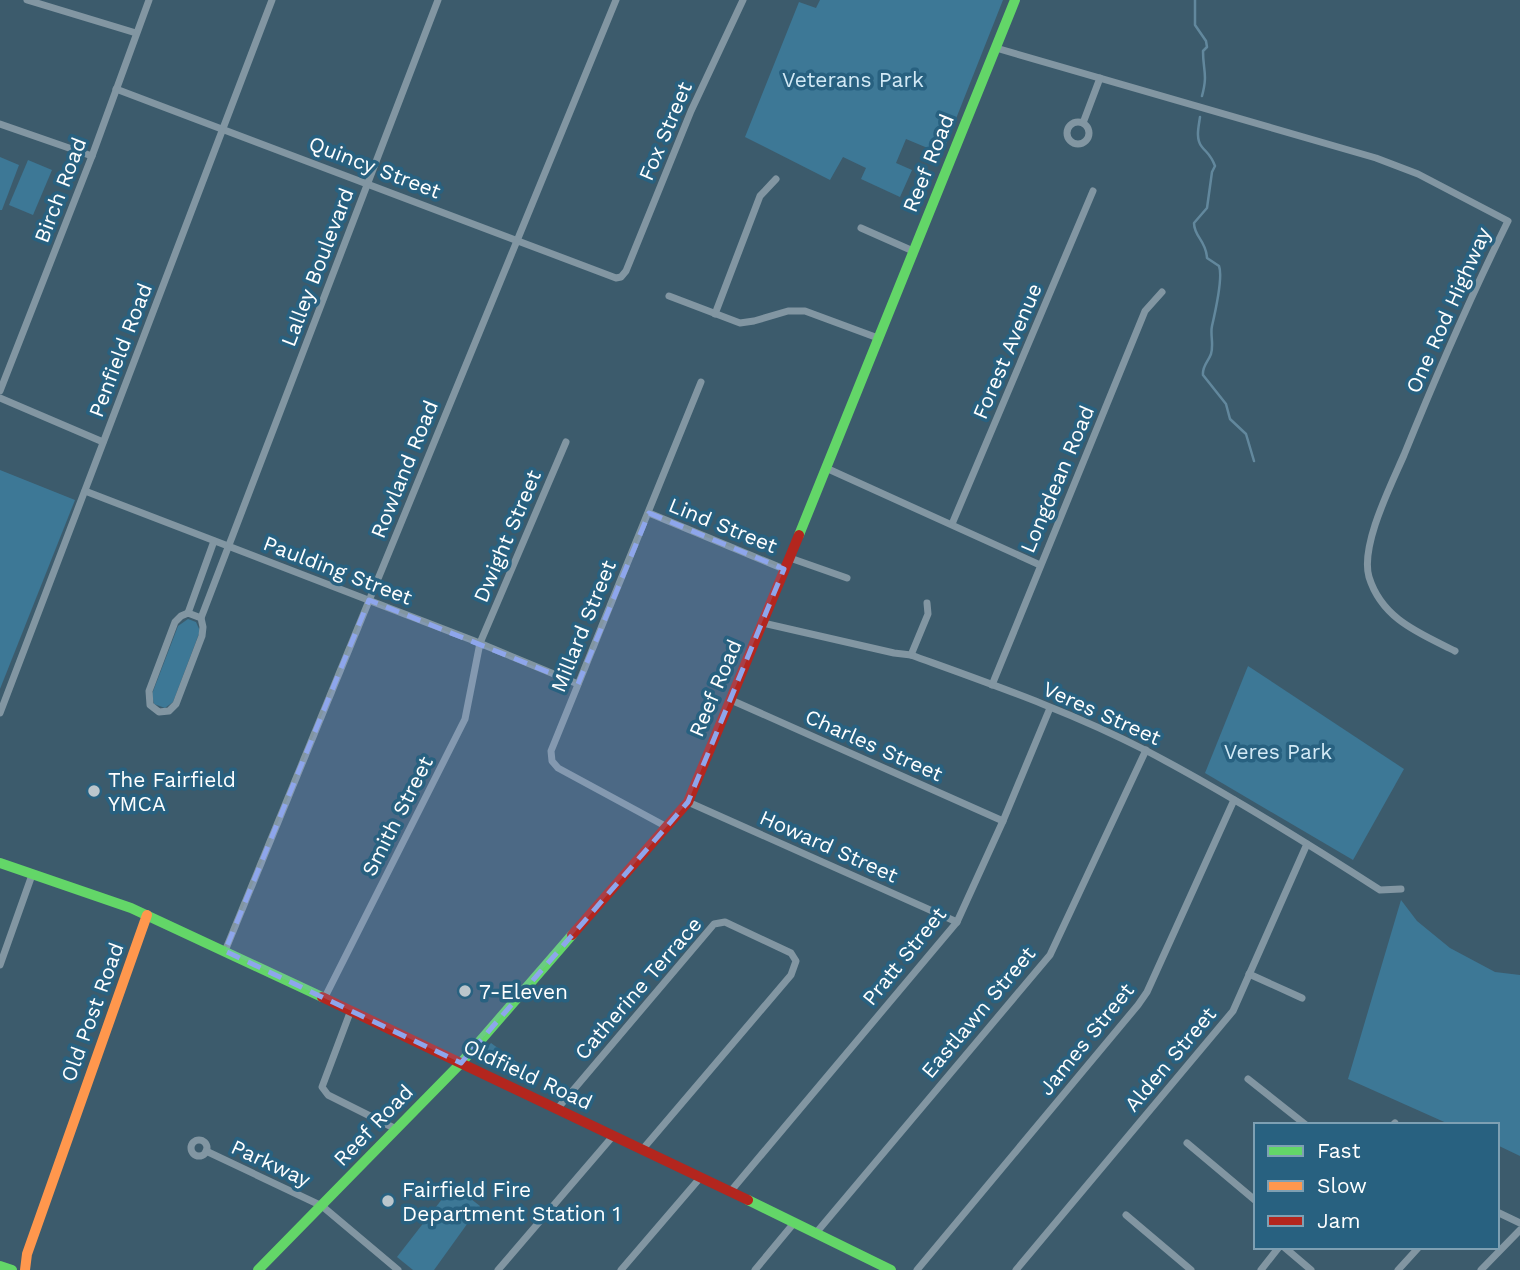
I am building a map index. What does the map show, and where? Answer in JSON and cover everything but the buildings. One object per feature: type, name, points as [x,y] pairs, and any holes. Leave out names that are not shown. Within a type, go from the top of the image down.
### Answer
[{"type":"street","points":[[27,0],[136,33]]},
{"type":"street","name":"Birch Road","points":[[0,391],[92,156],[149,0]]},
{"type":"street","name":"Penfield Road","points":[[0,713],[272,0]]},
{"type":"street","name":"Lalley Boulevard","points":[[188,613],[176,622],[149,691],[148,701],[155,710],[166,712],[176,704],[202,636],[201,618],[438,0]]},
{"type":"street","name":"Rowland Road","points":[[225,951],[616,0]]},
{"type":"street","name":"Fox Street","points":[[621,277],[626,271],[691,111],[743,0]]},
{"type":"street","name":"Reef Road","points":[[258,1270],[461,1063],[688,802],[790,558],[1015,0]]},
{"type":"street","name":"One Rod Highway","points":[[996,48],[1376,158],[1418,174],[1508,221],[1457,325],[1388,493],[1369,550],[1368,574],[1384,607],[1401,624],[1455,651]]},
{"type":"street","points":[[1083,123],[1100,78]]},
{"type":"street","name":"Quincy Street","points":[[116,89],[611,276],[621,277]]},
{"type":"street","points":[[0,124],[92,156]]},
{"type":"street","points":[[715,314],[760,196],[776,179]]},
{"type":"street","name":"Forest Avenue","points":[[952,524],[1093,191]]},
{"type":"street","points":[[861,228],[913,250]]},
{"type":"street","name":"Longdean Road","points":[[992,685],[1145,311],[1161,292]]},
{"type":"street","points":[[668,296],[733,321],[745,322],[788,312],[816,313],[878,338]]},
{"type":"street","name":"Millard Street","points":[[667,827],[558,768],[552,761],[551,751],[701,383]]},
{"type":"street","points":[[0,398],[103,442]]},
{"type":"street","name":"Dwight Street","points":[[480,643],[566,442]]},
{"type":"street","points":[[826,468],[1040,565]]},
{"type":"street","name":"Paulding Street","points":[[85,491],[480,643],[578,684]]},
{"type":"street","name":"Lind Street","points":[[649,513],[784,569]]},
{"type":"street","points":[[201,618],[188,613],[214,541]]},
{"type":"street","points":[[790,558],[847,578]]},
{"type":"street","points":[[911,655],[928,614],[927,603]]},
{"type":"street","name":"Veres Street","points":[[763,623],[911,655],[1050,708],[1146,750],[1234,800],[1380,890],[1401,889]]},
{"type":"street","name":"Smith Street","points":[[325,997],[465,719],[480,643]]},
{"type":"street","name":"Charles Street","points":[[731,701],[1003,821]]},
{"type":"street","name":"Pratt Street","points":[[730,1192],[957,922],[1050,708]]},
{"type":"street","name":"Eastlawn Street","points":[[816,1233],[1050,955],[1146,750]]},
{"type":"street","name":"James Street","points":[[917,1270],[1147,992],[1234,800]]},
{"type":"street","name":"Howard Street","points":[[688,802],[957,922]]},
{"type":"street","name":"Alden Street","points":[[1016,1270],[1233,1011],[1307,844]]},
{"type":"street","points":[[0,863],[147,915]]},
{"type":"street","points":[[0,965],[32,875]]},
{"type":"street","name":"Oldfield Road","points":[[147,915],[558,1108],[891,1270]]},
{"type":"street","name":"Old Post Road","points":[[25,1270],[26,1254],[147,915]]},
{"type":"street","name":"Catherine Terrace","points":[[558,1108],[714,924],[725,922],[791,953],[796,961],[791,975],[642,1150]]},
{"type":"street","points":[[1250,974],[1302,998]]},
{"type":"street","points":[[351,1010],[322,1087],[328,1094],[396,1129]]},
{"type":"street","points":[[1248,1079],[1303,1123]]},
{"type":"street","points":[[498,1270],[613,1136]]},
{"type":"street","points":[[1187,1143],[1254,1199]]},
{"type":"street","name":"Parkway","points":[[206,1152],[322,1206],[398,1270]]},
{"type":"street","points":[[621,1270],[700,1178]]},
{"type":"street","points":[[1499,1213],[1520,1223]]},
{"type":"street","points":[[1126,1215],[1191,1270]]},
{"type":"street","points":[[755,1270],[794,1223]]},
{"type":"street","points":[[1481,1270],[1520,1230]]},
{"type":"street","points":[[1261,1270],[1279,1249]]},
{"type":"street","points":[[1284,1249],[1311,1270]]},
{"type":"street","points":[[1398,1270],[1417,1249]]},
{"type":"street","points":[[0,1266],[12,1270]]},
{"type":"highlighted area","points":[[649,513],[784,569],[688,802],[461,1063],[225,951],[369,600],[578,684]]},
{"type":"green space","name":"Veterans Park","points":[[820,0],[1003,0],[942,154],[906,139],[896,163],[912,170],[900,197],[861,179],[866,168],[843,157],[830,180],[745,137],[799,2],[816,8]]},
{"type":"green space","points":[[0,157],[19,165],[2,210],[0,210]]},
{"type":"green space","points":[[28,160],[52,170],[33,215],[9,205]]},
{"type":"green space","points":[[0,470],[75,500],[0,689]]},
{"type":"green space","points":[[188,619],[196,622],[200,631],[173,702],[165,708],[154,704],[152,694],[178,626]]},
{"type":"green space","name":"Veres Park","points":[[1248,666],[1404,769],[1353,860],[1205,773]]},
{"type":"green space","points":[[1401,900],[1417,921],[1450,948],[1495,972],[1520,975],[1520,1156],[1499,1146],[1499,1123],[1447,1123],[1348,1079]]},
{"type":"green space","points":[[491,1043],[526,1069],[518,1079],[481,1061],[482,1053]]},
{"type":"green space","points":[[453,1185],[480,1206],[434,1270],[413,1270],[397,1257]]},
{"type":"waterway","points":[[1195,0],[1195,25],[1207,47],[1203,51],[1205,77],[1202,96]]},
{"type":"waterway","points":[[1200,117],[1199,140],[1215,166],[1207,208],[1194,223],[1207,258],[1219,266],[1220,271],[1212,329],[1212,350],[1203,375],[1226,404],[1230,419],[1246,434],[1254,461]]},
{"type":"traffic: fast","points":[[799,535],[1015,0]]},
{"type":"traffic: fast","points":[[0,863],[131,908],[322,997]]},
{"type":"traffic: fast","points":[[258,1270],[461,1063],[572,935]]},
{"type":"traffic: fast","points":[[748,1200],[891,1270]]},
{"type":"traffic: fast","points":[[0,1266],[12,1270]]},
{"type":"traffic: slow","points":[[25,1270],[27,1254],[147,915]]},
{"type":"traffic: jam","points":[[572,935],[688,802],[799,535]]},
{"type":"traffic: jam","points":[[322,997],[748,1200]]},
{"type":"place","name":"The Fairfield YMCA","points":[[94,791]]},
{"type":"place","name":"7-Eleven","points":[[465,991]]},
{"type":"place","name":"Fairfield Fire Department Station 1","points":[[388,1201]]}]
